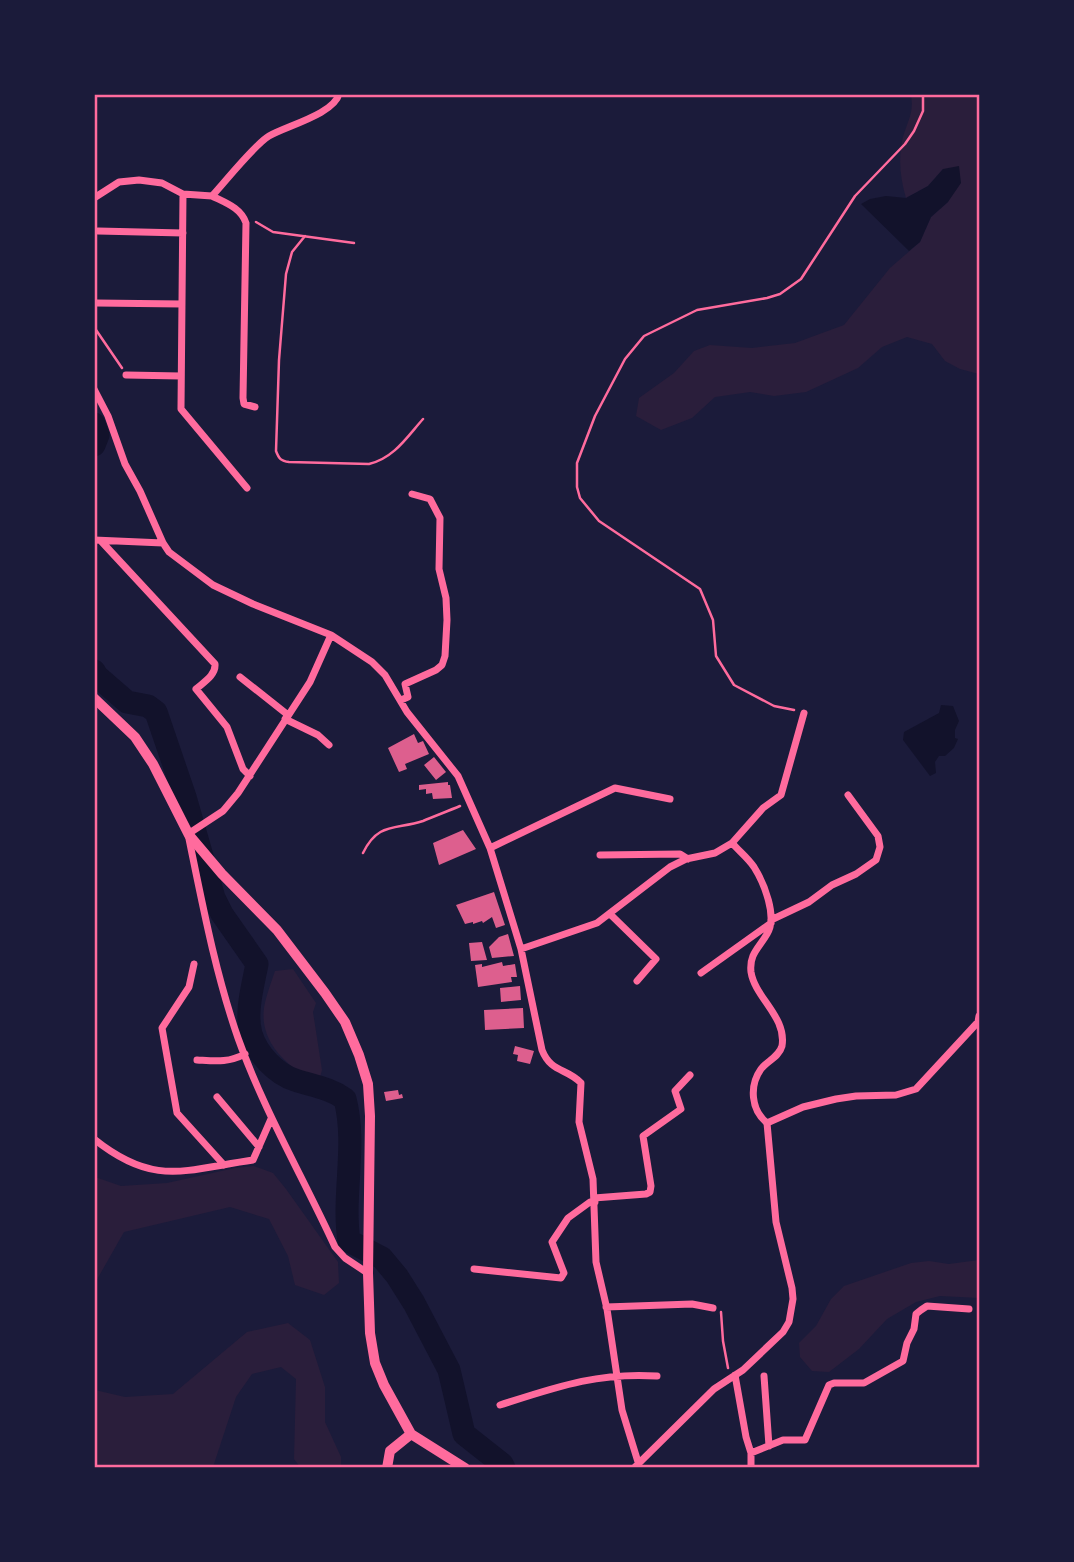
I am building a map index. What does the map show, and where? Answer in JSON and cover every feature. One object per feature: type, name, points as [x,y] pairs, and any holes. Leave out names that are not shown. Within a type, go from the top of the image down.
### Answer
[{"type":"main road","points":[[94,698],[141,746],[153,764],[188,835],[277,930],[345,1022],[368,1084],[368,1273],[370,1333],[375,1363],[411,1434],[466,1468]]},
{"type":"main road","points":[[387,1468],[390,1451],[411,1434]]},
{"type":"street","points":[[212,196],[266,137],[324,111],[338,100],[339,94]]},
{"type":"street","points":[[94,198],[119,182],[139,180],[162,183],[183,194],[212,196],[233,206],[245,219],[243,398],[244,404],[255,407]]},
{"type":"street","points":[[183,194],[181,408],[247,488]]},
{"type":"street","points":[[98,231],[183,233]]},
{"type":"street","points":[[96,303],[182,304]]},
{"type":"street","points":[[127,375],[181,376]]},
{"type":"street","points":[[94,389],[108,416],[125,464],[141,491],[163,543],[179,561],[213,585],[331,635],[372,662],[385,676],[407,712],[458,776],[490,848],[521,949],[542,1050],[554,1068],[581,1083],[579,1122],[593,1179],[594,1245],[615,1375],[636,1465],[714,1389],[733,1377],[783,1332],[792,1312],[792,1287],[776,1222],[772,1193],[767,1123],[756,1112],[754,1088],[761,1068],[778,1055],[782,1047],[773,1011],[753,981],[751,958],[768,933],[771,922],[760,880],[746,857],[733,843]]},
{"type":"street","points":[[401,700],[408,697],[405,684],[442,665],[447,620],[439,562],[440,518],[430,499],[412,494]]},
{"type":"street","points":[[98,540],[163,543]]},
{"type":"street","points":[[98,540],[215,664],[215,670],[210,677],[196,689],[227,727],[243,769],[250,776]]},
{"type":"street","points":[[331,635],[310,682],[250,776],[223,811],[188,835],[223,986],[244,1054],[271,1119],[335,1247],[345,1258],[368,1273]]},
{"type":"street","points":[[240,677],[286,717],[318,735],[329,745]]},
{"type":"street","points":[[521,949],[597,923],[670,867],[688,859],[715,853],[733,843],[763,808],[781,795],[804,713]]},
{"type":"street","points":[[490,848],[615,788],[670,799]]},
{"type":"street","points":[[701,973],[771,922],[832,885],[856,874],[876,859],[880,847],[878,836],[848,795]]},
{"type":"street","points":[[600,855],[680,854],[688,859]]},
{"type":"street","points":[[610,914],[656,959],[636,981]]},
{"type":"street","points":[[194,964],[189,987],[162,1028],[177,1114],[224,1165]]},
{"type":"street","points":[[767,1123],[803,1107],[836,1098],[896,1096],[916,1089],[978,1022],[979,1016]]},
{"type":"street","points":[[197,1060],[223,1062],[244,1054]]},
{"type":"street","points":[[474,1269],[561,1278],[564,1273],[552,1242],[568,1218],[594,1200],[646,1195],[650,1192],[652,1186],[643,1136],[681,1109],[676,1091],[690,1074]]},
{"type":"street","points":[[217,1097],[259,1147]]},
{"type":"street","points":[[94,1139],[126,1162],[150,1171],[165,1173],[253,1160],[271,1119]]},
{"type":"street","points":[[606,1307],[692,1304],[713,1308]]},
{"type":"street","points":[[751,1453],[783,1440],[805,1440],[829,1385],[864,1383],[903,1361],[916,1314],[927,1306],[969,1309]]},
{"type":"street","points":[[500,1405],[563,1385],[615,1375],[657,1376]]},
{"type":"street","points":[[764,1376],[769,1446]]},
{"type":"street","points":[[733,1377],[751,1453],[751,1468]]},
{"type":"path","points":[[804,713],[774,706],[734,685],[716,656],[713,620],[700,589],[600,521],[580,498],[577,463],[595,416],[625,359],[644,336],[697,310],[780,294],[801,279],[855,196],[914,131],[923,111],[923,94]]},
{"type":"path","points":[[245,219],[251,219],[273,232],[354,243]]},
{"type":"path","points":[[305,236],[292,252],[286,274],[279,373],[278,458],[282,461],[369,464],[390,456],[423,419]]},
{"type":"path","points":[[94,327],[127,375]]},
{"type":"path","points":[[363,853],[377,833],[390,827],[420,822],[470,803]]},
{"type":"path","points":[[713,1308],[721,1310],[723,1341],[733,1377]]},
{"type":"shaded area","points":[[911,95],[979,95],[979,374],[960,369],[945,361],[932,344],[907,337],[882,347],[858,368],[806,392],[774,396],[750,392],[715,397],[692,418],[661,430],[636,416],[639,398],[674,373],[694,351],[710,345],[752,348],[795,343],[844,325],[890,268],[920,242],[931,217],[948,202],[943,169],[928,186],[906,198],[900,160],[903,137],[911,112]]},
{"type":"shaded area","points":[[959,166],[961,183],[948,202],[931,217],[920,242],[909,251],[861,204],[886,196],[906,198],[928,186],[943,169]]},
{"type":"shaded area","points":[[941,705],[953,706],[959,721],[955,730],[955,738],[958,739],[954,748],[945,756],[939,756],[935,762],[936,773],[930,776],[903,740],[904,732],[939,713]]},
{"type":"shaded area","points":[[293,969],[316,1003],[313,1012],[322,1070],[318,1085],[297,1071],[279,1054],[267,1033],[264,1021],[265,1003],[275,971]]},
{"type":"shaded area","points":[[254,1166],[273,1173],[338,1262],[339,1283],[324,1295],[295,1285],[288,1256],[269,1219],[230,1207],[124,1232],[95,1283],[95,1177],[121,1186],[167,1183]]},
{"type":"shaded area","points":[[979,1260],[979,1298],[940,1296],[916,1302],[887,1319],[859,1349],[829,1372],[812,1371],[800,1357],[799,1343],[816,1326],[831,1299],[844,1286],[911,1263],[929,1261],[949,1264]]},
{"type":"shaded area","points":[[288,1323],[310,1340],[325,1387],[325,1422],[341,1457],[341,1467],[300,1467],[294,1459],[296,1379],[281,1367],[252,1374],[236,1397],[213,1467],[95,1467],[95,1390],[125,1397],[173,1394],[247,1332]]},
{"type":"building","points":[[414,734],[418,743],[423,741],[429,754],[405,764],[407,769],[399,772],[388,748]]},
{"type":"building","points":[[434,757],[446,772],[436,780],[424,765]]},
{"type":"building","points":[[448,782],[452,798],[433,799],[432,793],[426,794],[426,789],[419,790],[419,785]]},
{"type":"building","points":[[463,830],[476,849],[439,865],[433,843]]},
{"type":"building","points":[[494,892],[505,925],[496,928],[492,917],[483,923],[465,924],[456,905]]},
{"type":"building","points":[[508,934],[514,956],[492,958],[489,947],[499,937]]},
{"type":"building","points":[[482,942],[487,960],[471,961],[469,943]]},
{"type":"building","points":[[502,962],[503,966],[515,964],[517,977],[511,977],[512,982],[478,987],[475,965],[482,964],[482,967]]},
{"type":"building","points":[[520,986],[521,1000],[501,1002],[500,988]]},
{"type":"building","points":[[523,1008],[524,1028],[485,1030],[484,1010]]},
{"type":"building","points":[[515,1046],[534,1051],[530,1064],[517,1061],[518,1055],[513,1054]]},
{"type":"building","points":[[398,1090],[403,1098],[386,1101],[384,1092]]},
{"type":"waterway","points":[[94,424],[98,435],[94,445]]},
{"type":"waterway","points":[[94,671],[127,702],[148,706],[156,712],[185,797],[214,898],[257,964],[249,1008],[249,1026],[254,1041],[263,1056],[281,1073],[345,1099],[350,1134],[347,1206],[349,1241],[382,1258],[397,1276],[449,1370],[464,1434],[504,1468]]}]
